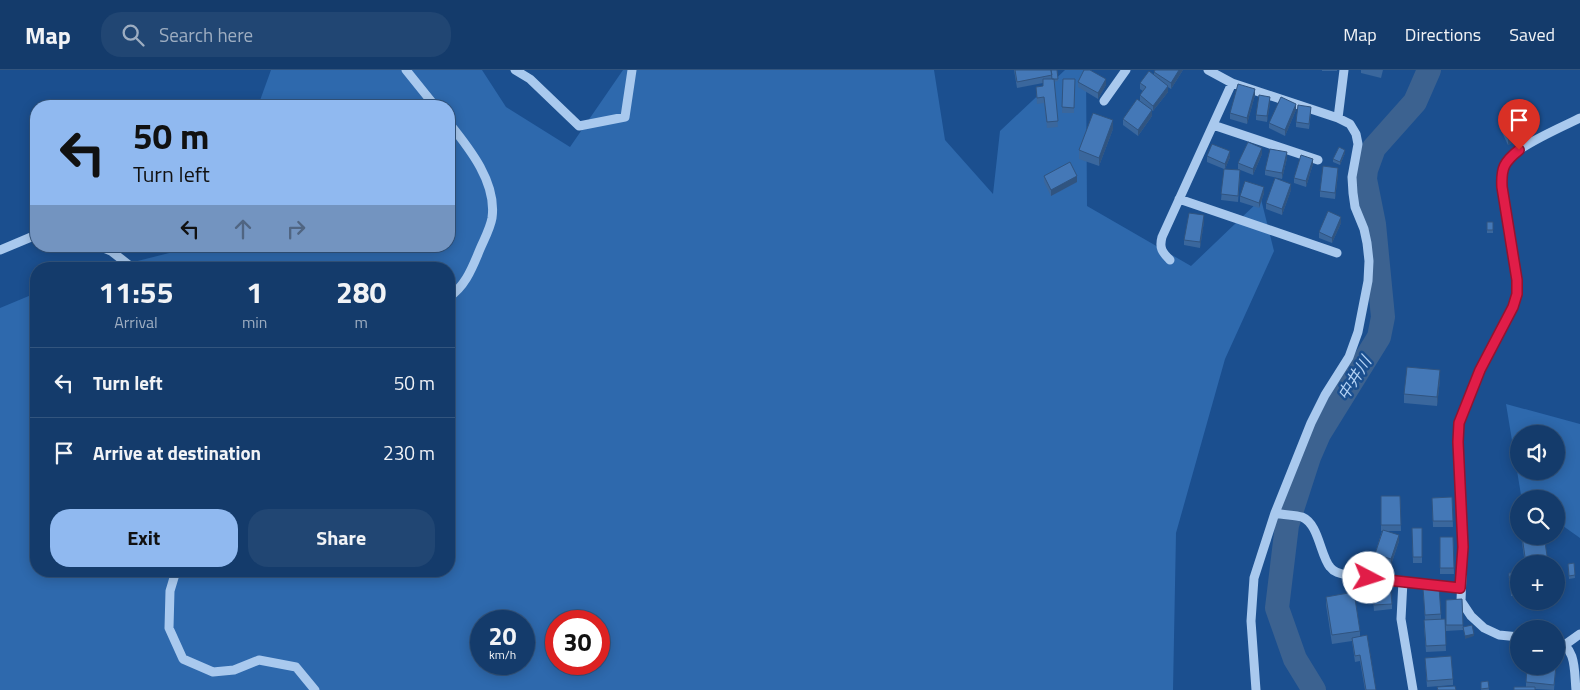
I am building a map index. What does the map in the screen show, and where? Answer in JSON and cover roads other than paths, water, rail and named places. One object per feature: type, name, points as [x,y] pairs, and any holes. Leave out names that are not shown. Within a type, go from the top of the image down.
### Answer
[{"type":"street","points":[[406,70],[430,100]]},
{"type":"street","points":[[515,70],[530,79],[580,126],[625,117],[632,70]]},
{"type":"street","points":[[1104,100],[1126,70]]},
{"type":"street","points":[[1208,70],[1232,83],[1338,118],[1350,124],[1356,134],[1358,144],[1352,177],[1353,194],[1355,208],[1364,229],[1369,261],[1368,281],[1358,332],[1348,357],[1311,423],[1280,514],[1254,578],[1251,621],[1256,690]]},
{"type":"street","points":[[1338,118],[1344,70]]},
{"type":"street","points":[[1170,260],[1163,253],[1160,245],[1162,237],[1232,83]]},
{"type":"street","points":[[1510,636],[1499,635],[1484,628],[1471,616],[1461,601],[1463,547],[1458,442],[1459,423],[1480,370],[1513,307],[1517,294],[1517,280],[1502,187],[1502,173],[1507,159],[1519,150],[1580,118]]},
{"type":"street","points":[[1213,125],[1318,160]]},
{"type":"street","points":[[455,132],[480,167],[492,198],[492,219],[468,277],[455,293]]},
{"type":"street","points":[[1179,199],[1337,253]]},
{"type":"street","points":[[0,250],[30,238]]},
{"type":"street","points":[[112,252],[125,262]]},
{"type":"street","points":[[1280,514],[1303,518],[1310,522],[1330,567],[1337,573],[1460,588]]},
{"type":"street","points":[[174,577],[170,592],[169,628],[183,659],[213,672],[234,670],[259,660],[296,667],[315,690]]},
{"type":"street","points":[[1403,581],[1401,619],[1413,690]]},
{"type":"street","points":[[1576,690],[1574,665],[1566,644],[1580,634]]},
{"type":"waterway","name":"中井川","points":[[1314,690],[1295,659],[1277,608],[1287,525],[1309,457],[1319,434],[1379,337],[1383,317],[1374,224],[1365,179],[1366,170],[1374,148],[1415,102],[1429,70]]}]
